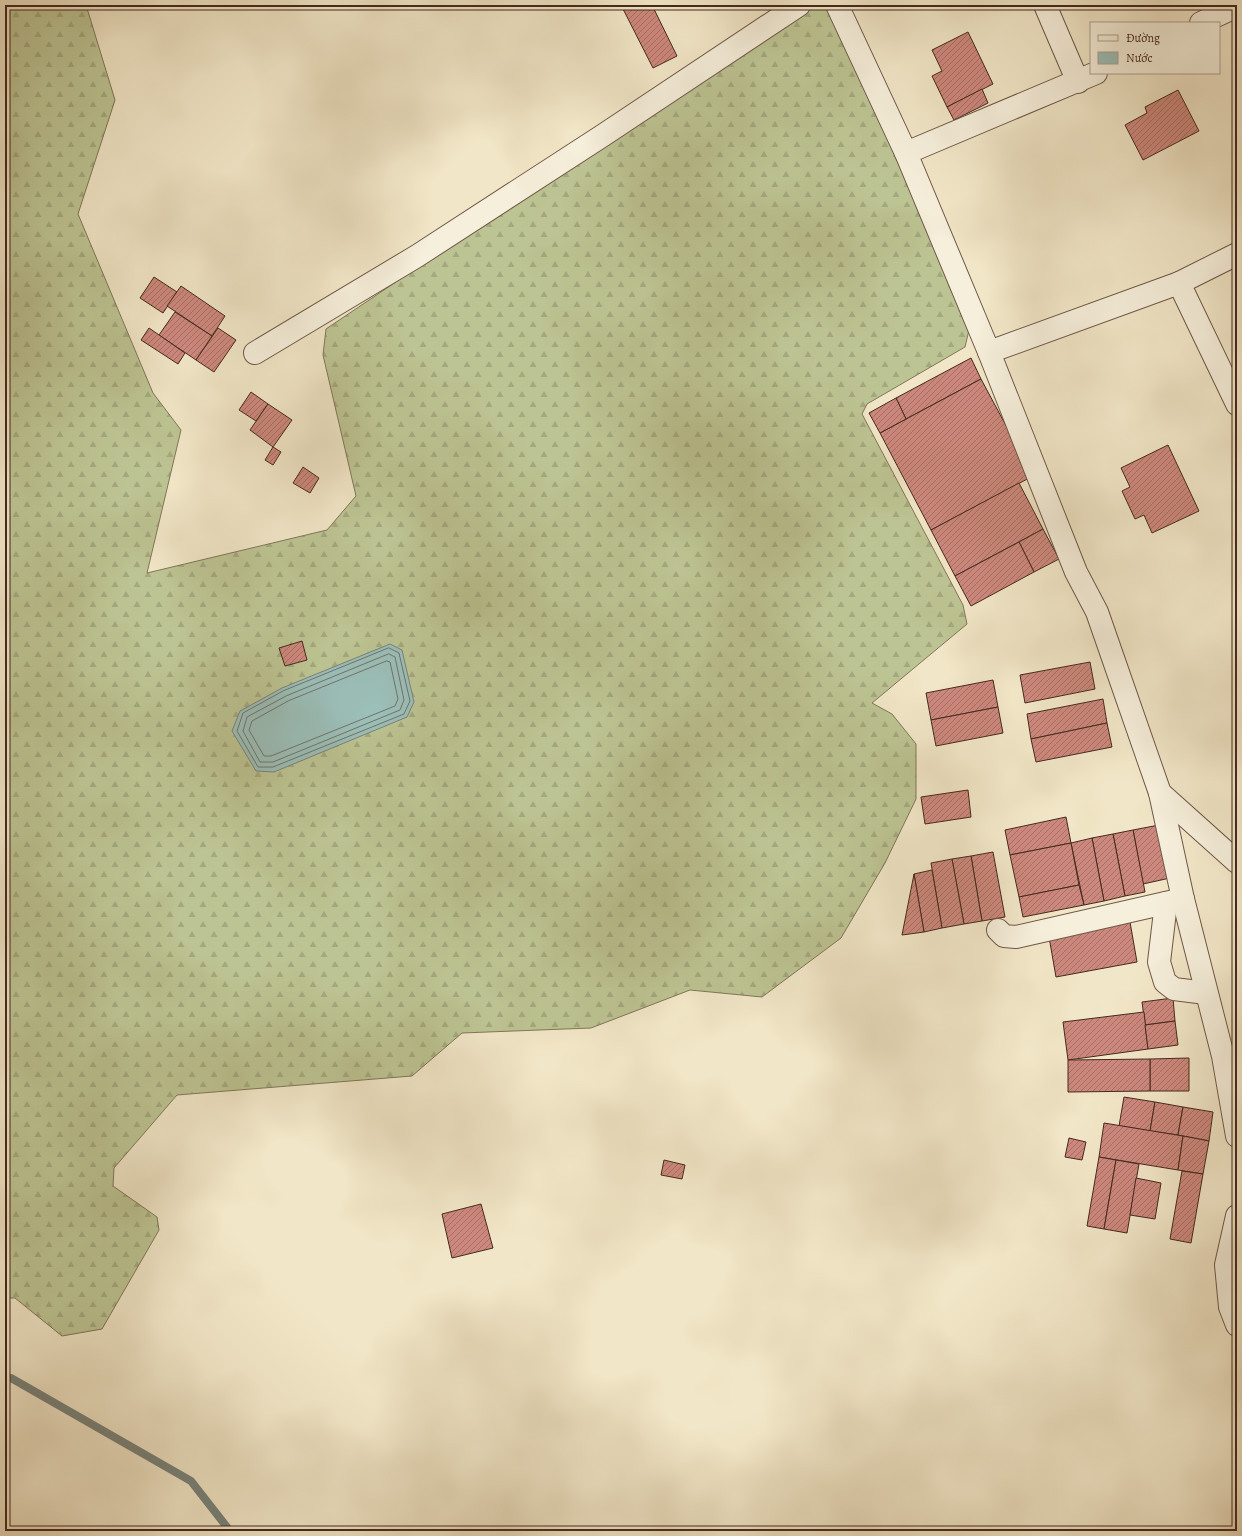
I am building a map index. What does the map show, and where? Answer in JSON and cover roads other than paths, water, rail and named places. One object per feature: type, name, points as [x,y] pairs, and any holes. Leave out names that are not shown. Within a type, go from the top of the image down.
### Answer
[{"type":"street","points":[[255,353],[417,256],[602,136],[799,5]]},
{"type":"street","points":[[837,5],[906,152],[989,352],[1076,572],[1097,612],[1160,793],[1174,901],[1206,993],[1223,1056],[1237,1136]]},
{"type":"street","points":[[906,152],[1087,77],[1045,5]]},
{"type":"street","points":[[1203,22],[1237,6]]},
{"type":"street","points":[[989,352],[1179,283],[1237,254]]},
{"type":"street","points":[[1179,283],[1237,404]]},
{"type":"street","points":[[1160,793],[1237,862]]},
{"type":"street","points":[[998,930],[1004,936],[1016,937],[1174,901]]},
{"type":"street","points":[[1174,901],[1159,962],[1165,982],[1174,989],[1206,993]]},
{"type":"street","points":[[1237,1216],[1226,1265],[1230,1308],[1237,1325]]},
{"type":"water","points":[[390,644],[402,650],[414,702],[407,717],[274,772],[256,771],[232,731],[240,711],[282,688]]},
{"type":"waterway","points":[[5,1379],[11,1378],[191,1481],[230,1531]]}]
